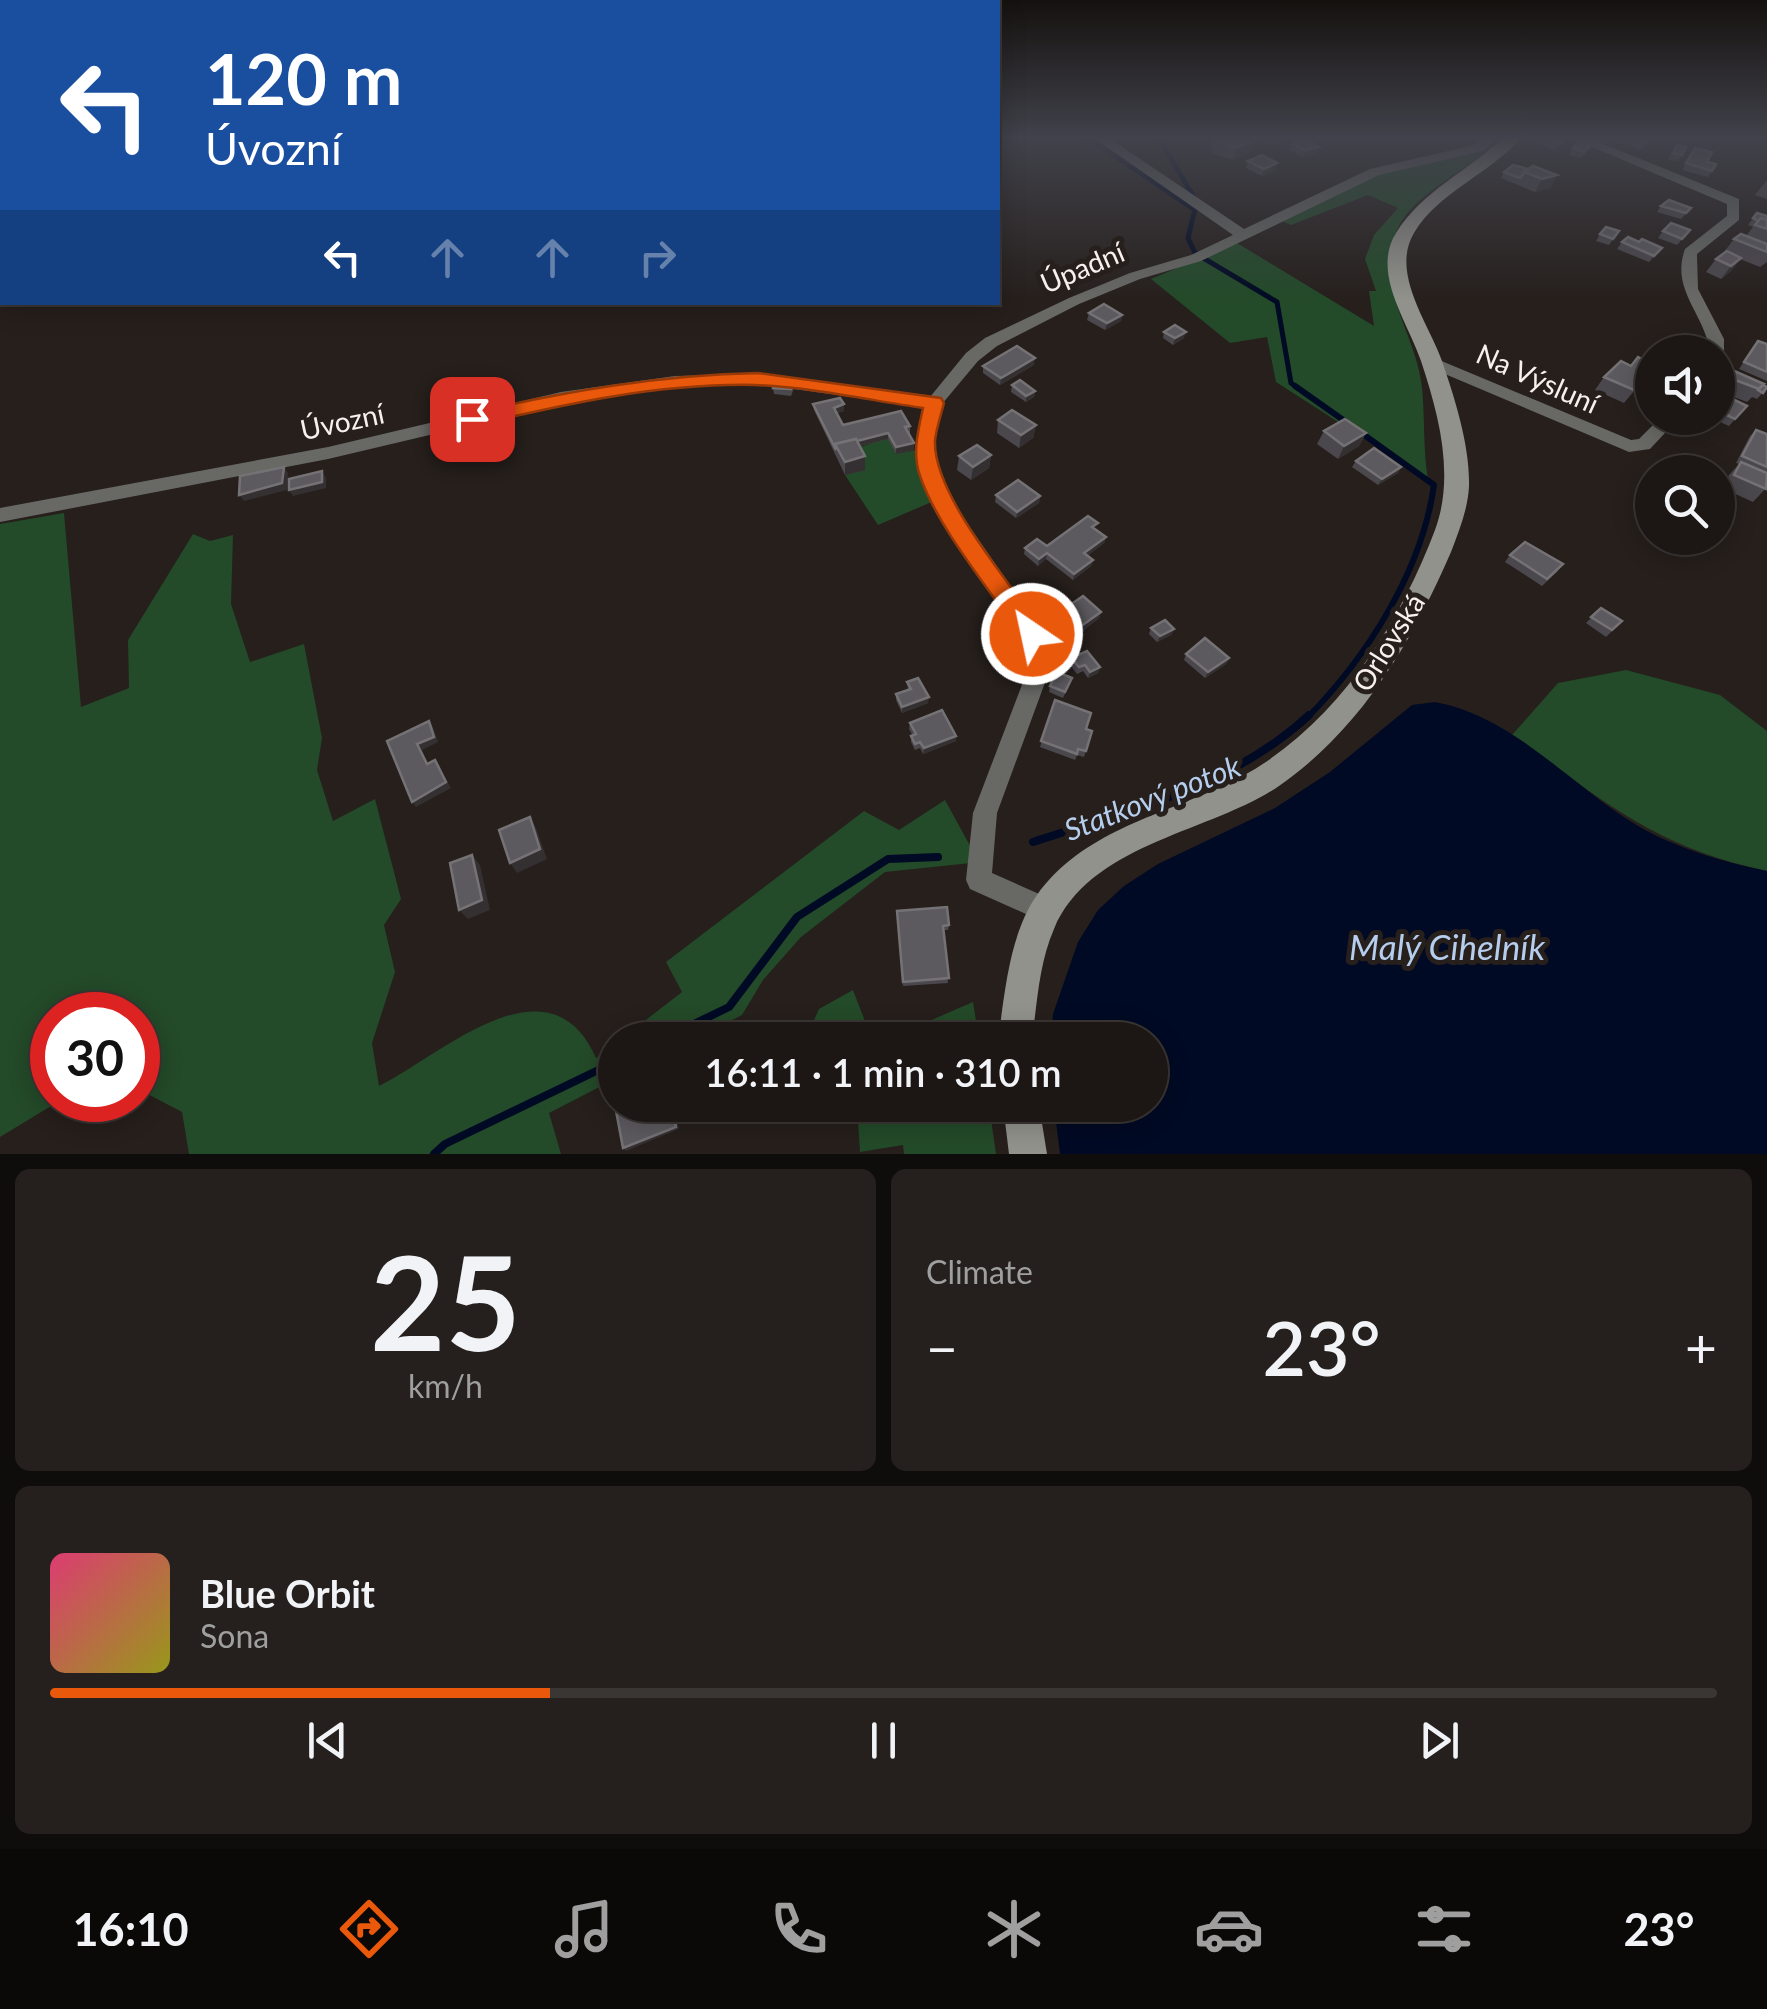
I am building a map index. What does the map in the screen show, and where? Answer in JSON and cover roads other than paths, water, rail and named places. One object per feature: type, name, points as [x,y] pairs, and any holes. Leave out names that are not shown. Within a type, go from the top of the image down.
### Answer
[{"type":"main road","name":"Orlovská","points":[[1018,1022],[1046,910],[1089,862],[1264,780],[1326,731],[1368,682],[1419,594],[1457,503],[1458,474],[1432,362],[1397,267],[1399,246],[1422,213],[1448,192]]},
{"type":"main road","points":[[1023,1122],[1028,1154]]},
{"type":"street","points":[[1180,192],[1243,234]]},
{"type":"street","name":"Úpadní","points":[[934,403],[972,357],[991,342],[1135,276],[1201,256],[1333,192]]},
{"type":"street","points":[[1709,192],[1734,202],[1734,218],[1690,252],[1688,270],[1691,292],[1715,335]]},
{"type":"street","name":"Na Výsluní","points":[[1432,362],[1630,446],[1644,445],[1654,435]]},
{"type":"street","name":"Úvozní","points":[[0,515],[328,453],[561,398],[674,381],[758,379],[934,403]]},
{"type":"street","points":[[934,403],[925,441],[930,474],[943,503],[1032,634],[1038,669],[985,814],[978,880],[1046,910]]},
{"type":"water","name":"Malý Cihelník","points":[[1435,702],[1489,721],[1646,830],[1696,852],[1767,871],[1767,1154],[1060,1154],[1056,1122],[1168,1122],[1168,1022],[1052,1022],[1078,942],[1098,910],[1124,886],[1158,864],[1275,808],[1330,772],[1412,705]]},
{"type":"waterway","points":[[1168,192],[1195,210]]},
{"type":"waterway","name":"Statkový potok","points":[[1191,192],[1196,201]]},
{"type":"waterway","name":"Statkový potok","points":[[1195,210],[1196,205]]},
{"type":"waterway","name":"Statkový potok","points":[[1195,210],[1188,238],[1195,253],[1277,302],[1291,383],[1298,388]]},
{"type":"waterway","name":"Statkový potok","points":[[1295,386],[1346,422]]},
{"type":"waterway","name":"Statkový potok","points":[[1307,718],[1350,668],[1388,611],[1418,549],[1434,485],[1360,432]]},
{"type":"waterway","name":"Statkový potok","points":[[1033,842],[1143,807],[1213,778],[1247,761],[1309,715]]},
{"type":"waterway","name":"Statkový potok","points":[[698,1022],[729,1007],[797,917],[888,859],[938,857]]},
{"type":"waterway","name":"Statkový potok","points":[[434,1154],[445,1144],[598,1070]]}]
